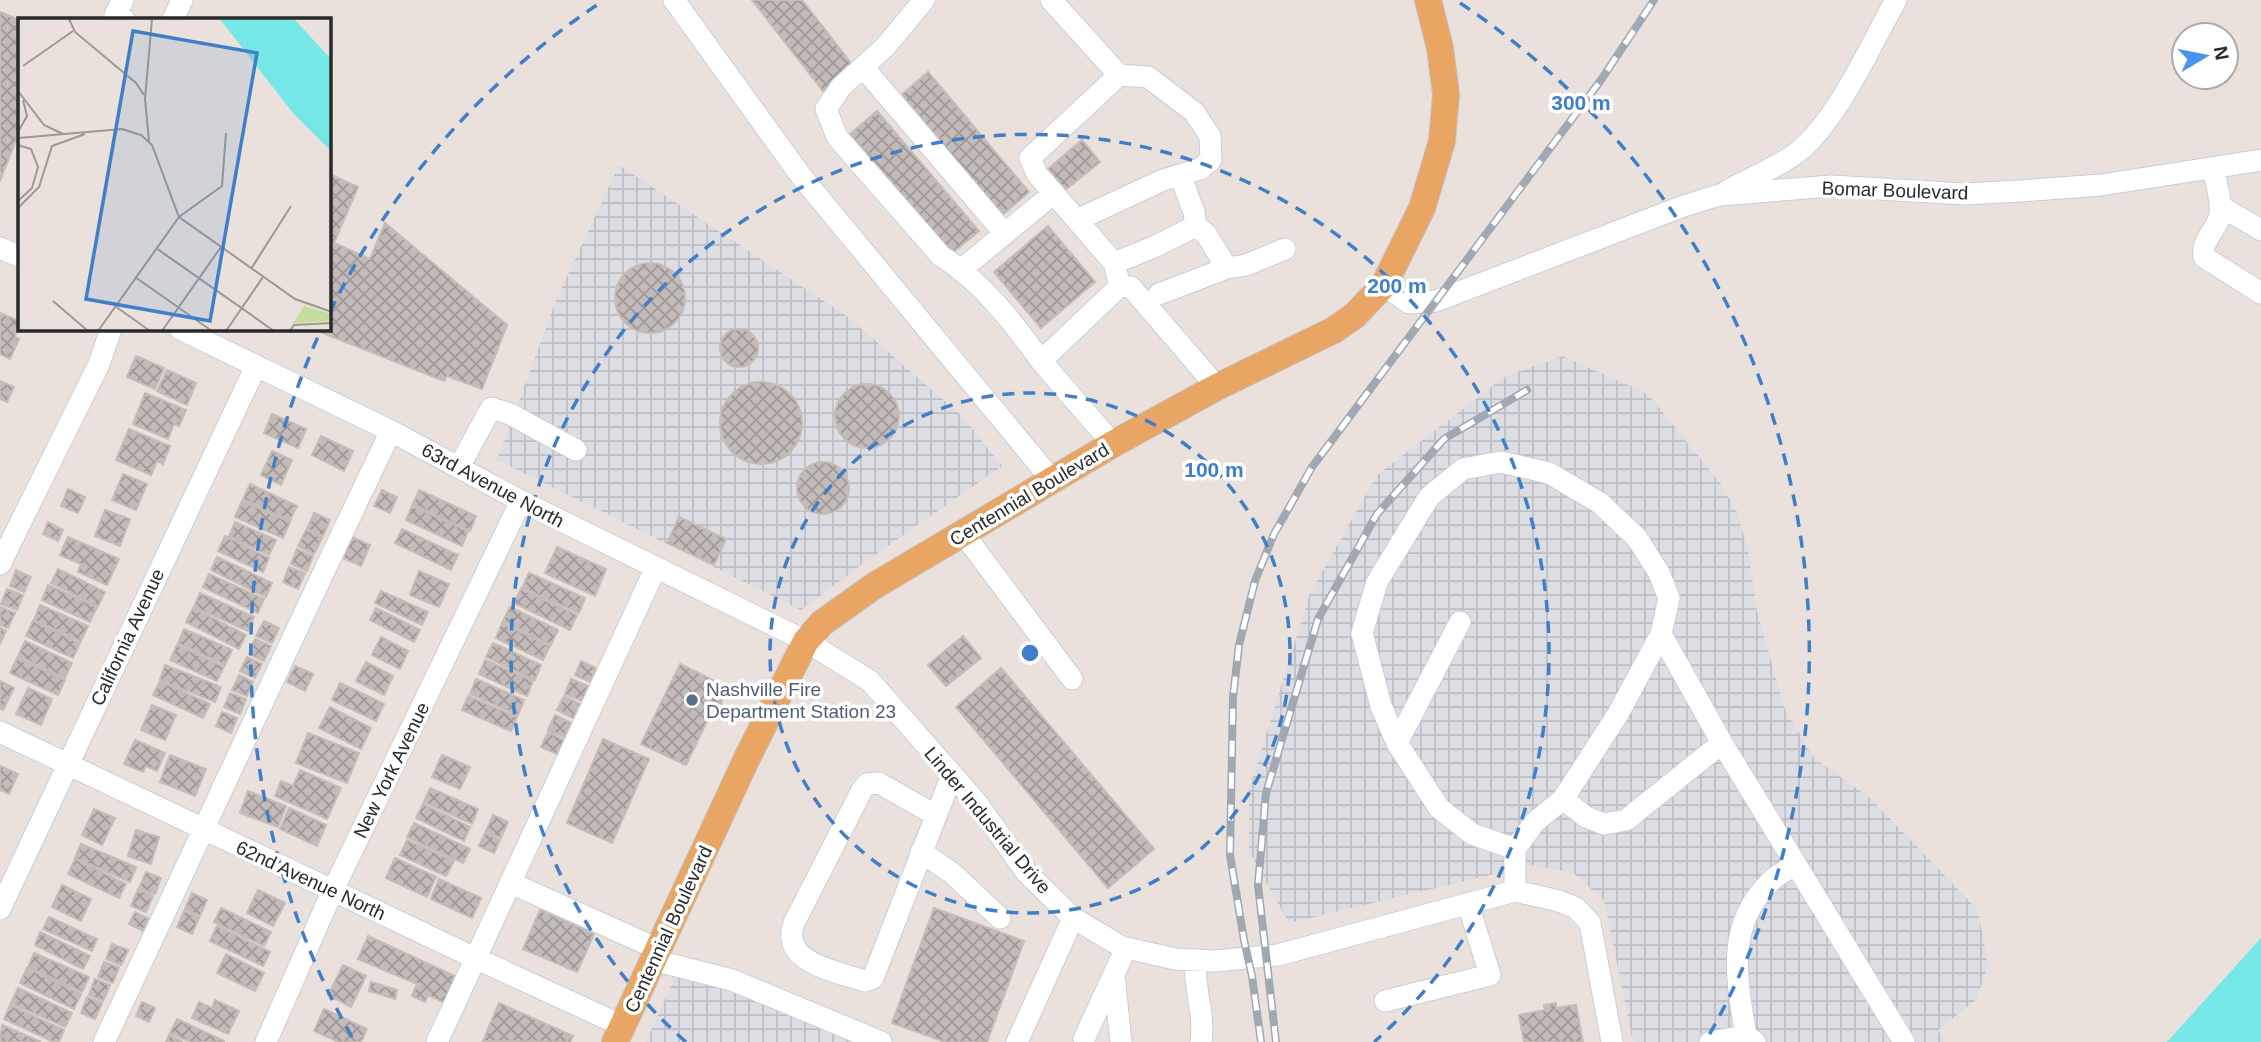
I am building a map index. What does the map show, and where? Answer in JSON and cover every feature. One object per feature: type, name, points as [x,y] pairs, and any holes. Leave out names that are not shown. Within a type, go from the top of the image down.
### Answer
[{"type":"main road","name":"Centennial Boulevard","points":[[619,1034],[748,755],[806,641],[822,623],[874,586],[1113,444],[1217,387],[1334,330],[1354,316],[1384,285],[1422,208],[1442,141],[1446,94],[1440,48],[1428,0]]},
{"type":"street","points":[[122,18],[115,15],[123,0]]},
{"type":"street","points":[[173,18],[182,0]]},
{"type":"street","points":[[674,0],[801,176],[1052,480]]},
{"type":"street","points":[[924,0],[885,47],[841,88],[826,109],[837,137],[941,256],[962,270],[1017,328],[1041,361],[1113,444]]},
{"type":"street","points":[[1051,0],[1119,75],[1148,77],[1194,112],[1210,136],[1212,160],[1200,169],[1180,175],[1077,220]]},
{"type":"street","points":[[1719,195],[1798,152],[1821,129],[1843,96],[1896,0]]},
{"type":"street","points":[[863,67],[1005,234]]},
{"type":"street","points":[[1119,75],[1030,158],[1037,174],[1114,263],[1120,286]]},
{"type":"street","name":"Bomar Boulevard","points":[[1384,285],[1409,303],[1436,301],[1719,195],[1831,186],[1964,194],[2020,191],[2101,185],[2261,160]]},
{"type":"street","points":[[2213,169],[2220,206],[2219,218],[2203,247],[2204,257],[2261,293]]},
{"type":"street","points":[[1180,175],[1194,212],[1196,226],[1206,234],[1227,268]]},
{"type":"street","points":[[962,270],[1054,193]]},
{"type":"street","points":[[2220,206],[2261,230]]},
{"type":"street","points":[[1114,263],[1196,226]]},
{"type":"street","points":[[0,248],[18,256]]},
{"type":"street","points":[[1159,294],[1285,249]]},
{"type":"street","points":[[1041,361],[1120,286],[1131,287],[1217,387]]},
{"type":"street","points":[[0,564],[99,364],[110,331]]},
{"type":"street","name":"63rd Avenue North","points":[[184,331],[391,431],[521,501],[806,641]]},
{"type":"street","name":"California Avenue","points":[[0,909],[256,366]]},
{"type":"street","points":[[458,467],[491,408],[510,414],[576,450]]},
{"type":"street","points":[[104,1042],[391,431]]},
{"type":"street","points":[[1515,849],[1472,834],[1439,808],[1397,743],[1381,706],[1362,633],[1377,582],[1429,497],[1463,469],[1501,462],[1549,473],[1600,503],[1637,538],[1659,573],[1669,598],[1661,634],[1618,714],[1563,799],[1535,822],[1515,849],[1515,891]]},
{"type":"street","name":"New York Avenue","points":[[266,1042],[333,890],[521,501]]},
{"type":"street","points":[[963,533],[1072,680]]},
{"type":"street","points":[[437,1042],[656,567]]},
{"type":"street","points":[[1397,743],[1461,622]]},
{"type":"street","points":[[1661,634],[1722,743],[1903,1042]]},
{"type":"street","name":"Linder Industrial Drive","points":[[806,641],[870,681],[977,803],[1026,873],[1073,918],[1126,948],[1175,959],[1215,961],[1278,954],[1515,891],[1559,901],[1576,908],[1590,923],[1612,1042]]},
{"type":"street","name":"62nd Avenue North","points":[[0,732],[477,959],[619,1034]]},
{"type":"street","points":[[1563,799],[1586,817],[1604,824],[1626,820],[1722,743]]},
{"type":"street","points":[[935,815],[878,783],[867,784],[794,923],[790,934],[800,957],[864,981],[871,980],[952,775]]},
{"type":"street","points":[[921,852],[952,873],[1000,918]]},
{"type":"street","points":[[1710,1042],[1751,1039],[1736,976],[1740,931],[1752,903],[1770,881],[1796,865]]},
{"type":"street","points":[[511,883],[656,955],[732,980],[881,1042]]},
{"type":"street","points":[[1385,1001],[1490,975],[1468,904]]},
{"type":"street","points":[[1017,1042],[1073,918]]},
{"type":"street","points":[[1084,1039],[1126,948]]},
{"type":"street","points":[[1195,960],[1195,989],[1204,1022],[1201,1042]]},
{"type":"street","points":[[1114,975],[1121,1042]]},
{"type":"shaded area","points":[[619,165],[848,317],[962,416],[1002,466],[801,610],[497,460],[557,298]]},
{"type":"shaded area","points":[[1563,356],[1648,394],[1721,484],[1737,512],[1748,551],[1757,611],[1784,707],[1814,758],[1869,797],[1978,910],[1988,966],[1976,1000],[1938,1030],[1945,1042],[1633,1042],[1604,900],[1573,873],[1532,865],[1289,923],[1249,851],[1249,790],[1310,593],[1377,475],[1506,376]]},
{"type":"shaded area","points":[[683,958],[890,1042],[646,1042]]},
{"type":"water","points":[[2261,938],[2261,1042],[2167,1042]]},
{"type":"building","points":[[752,0],[802,0],[854,67],[823,91]]},
{"type":"building","points":[[0,12],[18,20],[18,135],[0,181]]},
{"type":"building","points":[[928,72],[1029,192],[1002,215],[901,95]]},
{"type":"building","points":[[877,111],[979,231],[951,254],[850,134]]},
{"type":"building","points":[[1082,140],[1100,162],[1065,190],[1048,169]]},
{"type":"building","points":[[331,175],[358,187],[334,243],[370,259],[385,223],[507,325],[482,389],[447,376],[444,381],[318,331],[331,331]]},
{"type":"building","points":[[1048,226],[1095,282],[1041,328],[994,272]]},
{"type":"building","points":[[650,263],[675,273],[685,298],[675,323],[650,333],[625,323],[615,298],[625,273]]},
{"type":"building","points":[[0,313],[18,321],[15,337],[19,339],[10,359],[0,354]]},
{"type":"building","points":[[739,329],[753,334],[758,348],[753,362],[739,367],[725,362],[720,348],[725,334]]},
{"type":"building","points":[[136,356],[164,368],[155,389],[127,377]]},
{"type":"building","points":[[167,370],[196,383],[187,405],[157,391]]},
{"type":"building","points":[[0,381],[14,387],[7,402],[0,399]]},
{"type":"building","points":[[761,382],[777,385],[790,394],[799,407],[802,423],[799,439],[790,452],[777,461],[761,464],[745,461],[732,452],[723,439],[720,423],[723,407],[732,394],[745,385]]},
{"type":"building","points":[[861,384],[873,384],[890,393],[897,404],[897,428],[890,439],[873,448],[861,448],[849,443],[840,434],[835,422],[835,410],[840,398],[849,389]]},
{"type":"building","points":[[145,393],[186,410],[179,426],[174,424],[168,439],[133,424]]},
{"type":"building","points":[[272,414],[306,429],[298,448],[264,433]]},
{"type":"building","points":[[129,429],[170,446],[163,464],[157,461],[151,475],[116,460]]},
{"type":"building","points":[[321,436],[353,451],[344,471],[312,455]]},
{"type":"building","points":[[272,451],[292,460],[281,485],[261,475]]},
{"type":"building","points":[[823,462],[833,464],[841,470],[847,478],[847,498],[841,506],[833,512],[823,514],[813,512],[805,506],[799,498],[797,488],[799,478],[805,470],[813,464]]},
{"type":"building","points":[[123,474],[147,484],[136,510],[112,500]]},
{"type":"building","points":[[250,484],[297,506],[290,521],[243,499]]},
{"type":"building","points":[[68,489],[85,497],[78,513],[61,506]]},
{"type":"building","points":[[382,490],[397,497],[390,513],[374,506]]},
{"type":"building","points":[[419,490],[476,516],[470,531],[413,504]]},
{"type":"building","points":[[242,501],[290,522],[283,538],[235,517]]},
{"type":"building","points":[[412,506],[468,531],[462,546],[406,520]]},
{"type":"building","points":[[105,510],[130,519],[120,546],[95,536]]},
{"type":"building","points":[[314,513],[330,520],[323,536],[307,529]]},
{"type":"building","points":[[679,517],[726,539],[714,565],[667,543]]},
{"type":"building","points":[[48,522],[63,530],[58,541],[43,534]]},
{"type":"building","points":[[235,522],[276,540],[269,555],[229,536]]},
{"type":"building","points":[[402,529],[458,555],[451,570],[395,543]]},
{"type":"building","points":[[306,530],[322,538],[314,554],[298,546]]},
{"type":"building","points":[[225,536],[269,558],[263,572],[218,551]]},
{"type":"building","points":[[68,537],[119,559],[107,585],[78,572],[81,564],[60,555]]},
{"type":"building","points":[[352,537],[370,545],[361,566],[343,558]]},
{"type":"building","points":[[557,547],[606,569],[595,596],[545,573]]},
{"type":"building","points":[[297,549],[313,556],[307,571],[291,564]]},
{"type":"building","points":[[217,557],[272,583],[266,597],[211,570]]},
{"type":"building","points":[[289,567],[305,573],[298,589],[283,582]]},
{"type":"building","points":[[58,569],[105,592],[98,606],[51,583]]},
{"type":"building","points":[[16,570],[31,577],[24,592],[10,586]]},
{"type":"building","points":[[419,571],[449,584],[439,607],[410,595]]},
{"type":"building","points":[[529,573],[585,598],[579,613],[522,588]]},
{"type":"building","points":[[209,574],[264,599],[258,613],[203,587]]},
{"type":"building","points":[[48,585],[97,607],[90,622],[42,600]]},
{"type":"building","points":[[7,589],[23,595],[17,610],[1,604]]},
{"type":"building","points":[[521,589],[577,615],[570,630],[514,603]]},
{"type":"building","points":[[381,591],[428,612],[422,625],[375,603]]},
{"type":"building","points":[[200,593],[254,617],[248,631],[194,607]]},
{"type":"building","points":[[40,605],[88,626],[81,641],[34,620]]},
{"type":"building","points":[[0,607],[15,613],[8,628],[0,625]]},
{"type":"building","points":[[510,607],[558,630],[551,645],[503,621]]},
{"type":"building","points":[[193,608],[246,635],[239,649],[186,622]]},
{"type":"building","points":[[376,608],[420,630],[414,642],[370,620]]},
{"type":"building","points":[[33,621],[80,643],[73,658],[26,636]]},
{"type":"building","points":[[264,621],[279,628],[272,643],[256,636]]},
{"type":"building","points":[[502,623],[550,646],[543,660],[496,638]]},
{"type":"building","points":[[0,628],[6,631],[0,644]]},
{"type":"building","points":[[184,629],[232,650],[225,665],[178,643]]},
{"type":"building","points":[[963,636],[981,658],[946,686],[928,665]]},
{"type":"building","points":[[381,637],[408,651],[400,669],[372,655]]},
{"type":"building","points":[[255,639],[271,646],[264,661],[249,654]]},
{"type":"building","points":[[25,641],[72,663],[65,678],[18,656]]},
{"type":"building","points":[[493,643],[541,665],[535,680],[486,657]]},
{"type":"building","points":[[177,645],[224,667],[217,681],[170,660]]},
{"type":"building","points":[[247,657],[262,664],[255,678],[240,671]]},
{"type":"building","points":[[17,658],[65,680],[58,695],[10,673]]},
{"type":"building","points":[[485,660],[533,681],[527,696],[479,674]]},
{"type":"building","points":[[581,661],[596,668],[590,682],[575,675]]},
{"type":"building","points":[[366,662],[393,676],[384,695],[356,681]]},
{"type":"building","name":"Nashville Fire Department Station 23","points":[[680,664],[725,686],[718,718],[710,715],[686,765],[641,744]]},
{"type":"building","points":[[165,665],[221,687],[215,702],[160,680]]},
{"type":"building","points":[[295,666],[313,674],[305,691],[287,682]]},
{"type":"building","points":[[1001,668],[1154,849],[1108,888],[956,707]]},
{"type":"building","points":[[239,675],[253,682],[247,696],[232,690]]},
{"type":"building","points":[[476,679],[524,700],[518,715],[470,694]]},
{"type":"building","points":[[571,679],[588,686],[582,701],[565,694]]},
{"type":"building","points":[[0,681],[14,688],[3,710],[0,708]]},
{"type":"building","points":[[160,681],[210,704],[203,718],[153,695]]},
{"type":"building","points":[[340,683],[384,704],[376,721],[332,700]]},
{"type":"building","points":[[28,688],[52,699],[41,725],[16,714]]},
{"type":"building","points":[[230,693],[246,699],[240,714],[224,707]]},
{"type":"building","points":[[468,696],[517,717],[511,731],[462,710]]},
{"type":"building","points":[[564,696],[580,704],[573,718],[557,710]]},
{"type":"building","points":[[152,705],[176,715],[165,740],[141,730]]},
{"type":"building","points":[[330,707],[371,728],[361,749],[319,728]]},
{"type":"building","points":[[222,712],[237,718],[231,733],[216,726]]},
{"type":"building","points":[[555,715],[571,723],[564,737],[548,730]]},
{"type":"building","points":[[548,732],[564,740],[557,754],[541,747]]},
{"type":"building","points":[[308,733],[359,753],[347,783],[296,763]]},
{"type":"building","points":[[603,739],[649,759],[612,843],[567,823]]},
{"type":"building","points":[[135,740],[165,753],[157,771],[146,766],[143,772],[124,764]]},
{"type":"building","points":[[170,755],[206,769],[195,796],[160,782]]},
{"type":"building","points":[[442,755],[470,767],[460,789],[432,777]]},
{"type":"building","points":[[0,766],[18,774],[9,794],[0,790]]},
{"type":"building","points":[[300,770],[341,788],[327,819],[275,796],[281,781],[293,786]]},
{"type":"building","points":[[430,788],[478,809],[472,824],[424,802]]},
{"type":"building","points":[[248,791],[286,806],[278,827],[240,813]]},
{"type":"building","points":[[423,804],[470,827],[464,841],[416,818]]},
{"type":"building","points":[[289,808],[326,825],[317,846],[280,829]]},
{"type":"building","points":[[94,809],[115,818],[102,845],[82,835]]},
{"type":"building","points":[[493,815],[508,822],[501,838],[486,831]]},
{"type":"building","points":[[414,823],[470,849],[463,863],[407,837]]},
{"type":"building","points":[[136,830],[159,837],[151,864],[128,856]]},
{"type":"building","points":[[485,833],[500,840],[494,853],[479,846]]},
{"type":"building","points":[[407,840],[454,861],[446,876],[400,855]]},
{"type":"building","points":[[81,844],[136,867],[130,882],[75,858]]},
{"type":"building","points":[[395,858],[436,877],[427,897],[386,878]]},
{"type":"building","points":[[75,859],[126,884],[119,898],[68,874]]},
{"type":"building","points":[[146,872],[161,878],[155,894],[139,888]]},
{"type":"building","points":[[439,879],[481,898],[472,918],[431,899]]},
{"type":"building","points":[[62,885],[91,899],[81,921],[52,907]]},
{"type":"building","points":[[138,889],[153,896],[146,912],[131,906]]},
{"type":"building","points":[[258,890],[285,903],[273,926],[247,913]]},
{"type":"building","points":[[192,893],[207,900],[200,916],[185,909]]},
{"type":"building","points":[[221,908],[271,932],[264,946],[214,922]]},
{"type":"building","points":[[934,908],[1024,941],[987,1042],[945,1042],[892,1023]]},
{"type":"building","points":[[540,910],[594,934],[577,972],[523,949]]},
{"type":"building","points":[[184,911],[199,918],[192,934],[177,927]]},
{"type":"building","points":[[135,912],[149,919],[143,931],[129,924]]},
{"type":"building","points":[[49,917],[97,939],[92,951],[43,929]]},
{"type":"building","points":[[217,926],[270,952],[263,966],[210,941]]},
{"type":"building","points":[[40,932],[90,956],[83,969],[35,945]]},
{"type":"building","points":[[368,936],[459,978],[447,1004],[428,995],[425,1002],[412,996],[417,984],[358,959]]},
{"type":"building","points":[[112,944],[128,950],[121,965],[106,959]]},
{"type":"building","points":[[34,953],[89,977],[82,992],[28,967]]},
{"type":"building","points":[[226,954],[264,973],[255,991],[217,973]]},
{"type":"building","points":[[104,962],[119,967],[113,983],[98,977]]},
{"type":"building","points":[[343,965],[366,976],[351,1007],[328,995]]},
{"type":"building","points":[[27,968],[81,994],[74,1009],[20,983]]},
{"type":"building","points":[[95,979],[110,985],[103,1001],[89,995]]},
{"type":"building","points":[[371,982],[397,990],[395,999],[369,991]]},
{"type":"building","points":[[18,988],[72,1013],[65,1027],[11,1003]]},
{"type":"building","points":[[87,997],[102,1003],[95,1019],[81,1013]]},
{"type":"building","points":[[215,1000],[239,1011],[228,1034],[192,1018],[199,1002],[212,1008]]},
{"type":"building","points":[[142,1002],[155,1008],[149,1022],[136,1016]]},
{"type":"building","points":[[499,1003],[573,1036],[570,1042],[483,1041]]},
{"type":"building","points":[[1556,1003],[1556,1008],[1576,1005],[1583,1042],[1524,1042],[1519,1015],[1545,1010],[1544,1005]]},
{"type":"building","points":[[10,1005],[64,1030],[59,1042],[4,1019]]},
{"type":"building","points":[[324,1009],[367,1029],[361,1042],[339,1042],[314,1031]]},
{"type":"building","points":[[177,1019],[224,1042],[190,1042],[170,1033]]},
{"type":"building","points":[[2,1025],[41,1042],[0,1042]]},
{"type":"building","points":[[169,1035],[183,1042],[166,1042]]},
{"type":"railway","points":[[1261,1042],[1230,855],[1233,697],[1239,645],[1255,581],[1274,534],[1312,467],[1601,80],[1654,0]]},
{"type":"railway","points":[[1276,1042],[1258,885],[1266,793],[1318,619],[1377,514],[1444,439],[1527,390]]},
{"type":"place","name":"Nashville Fire Department Station 23","points":[[692,700]]}]
